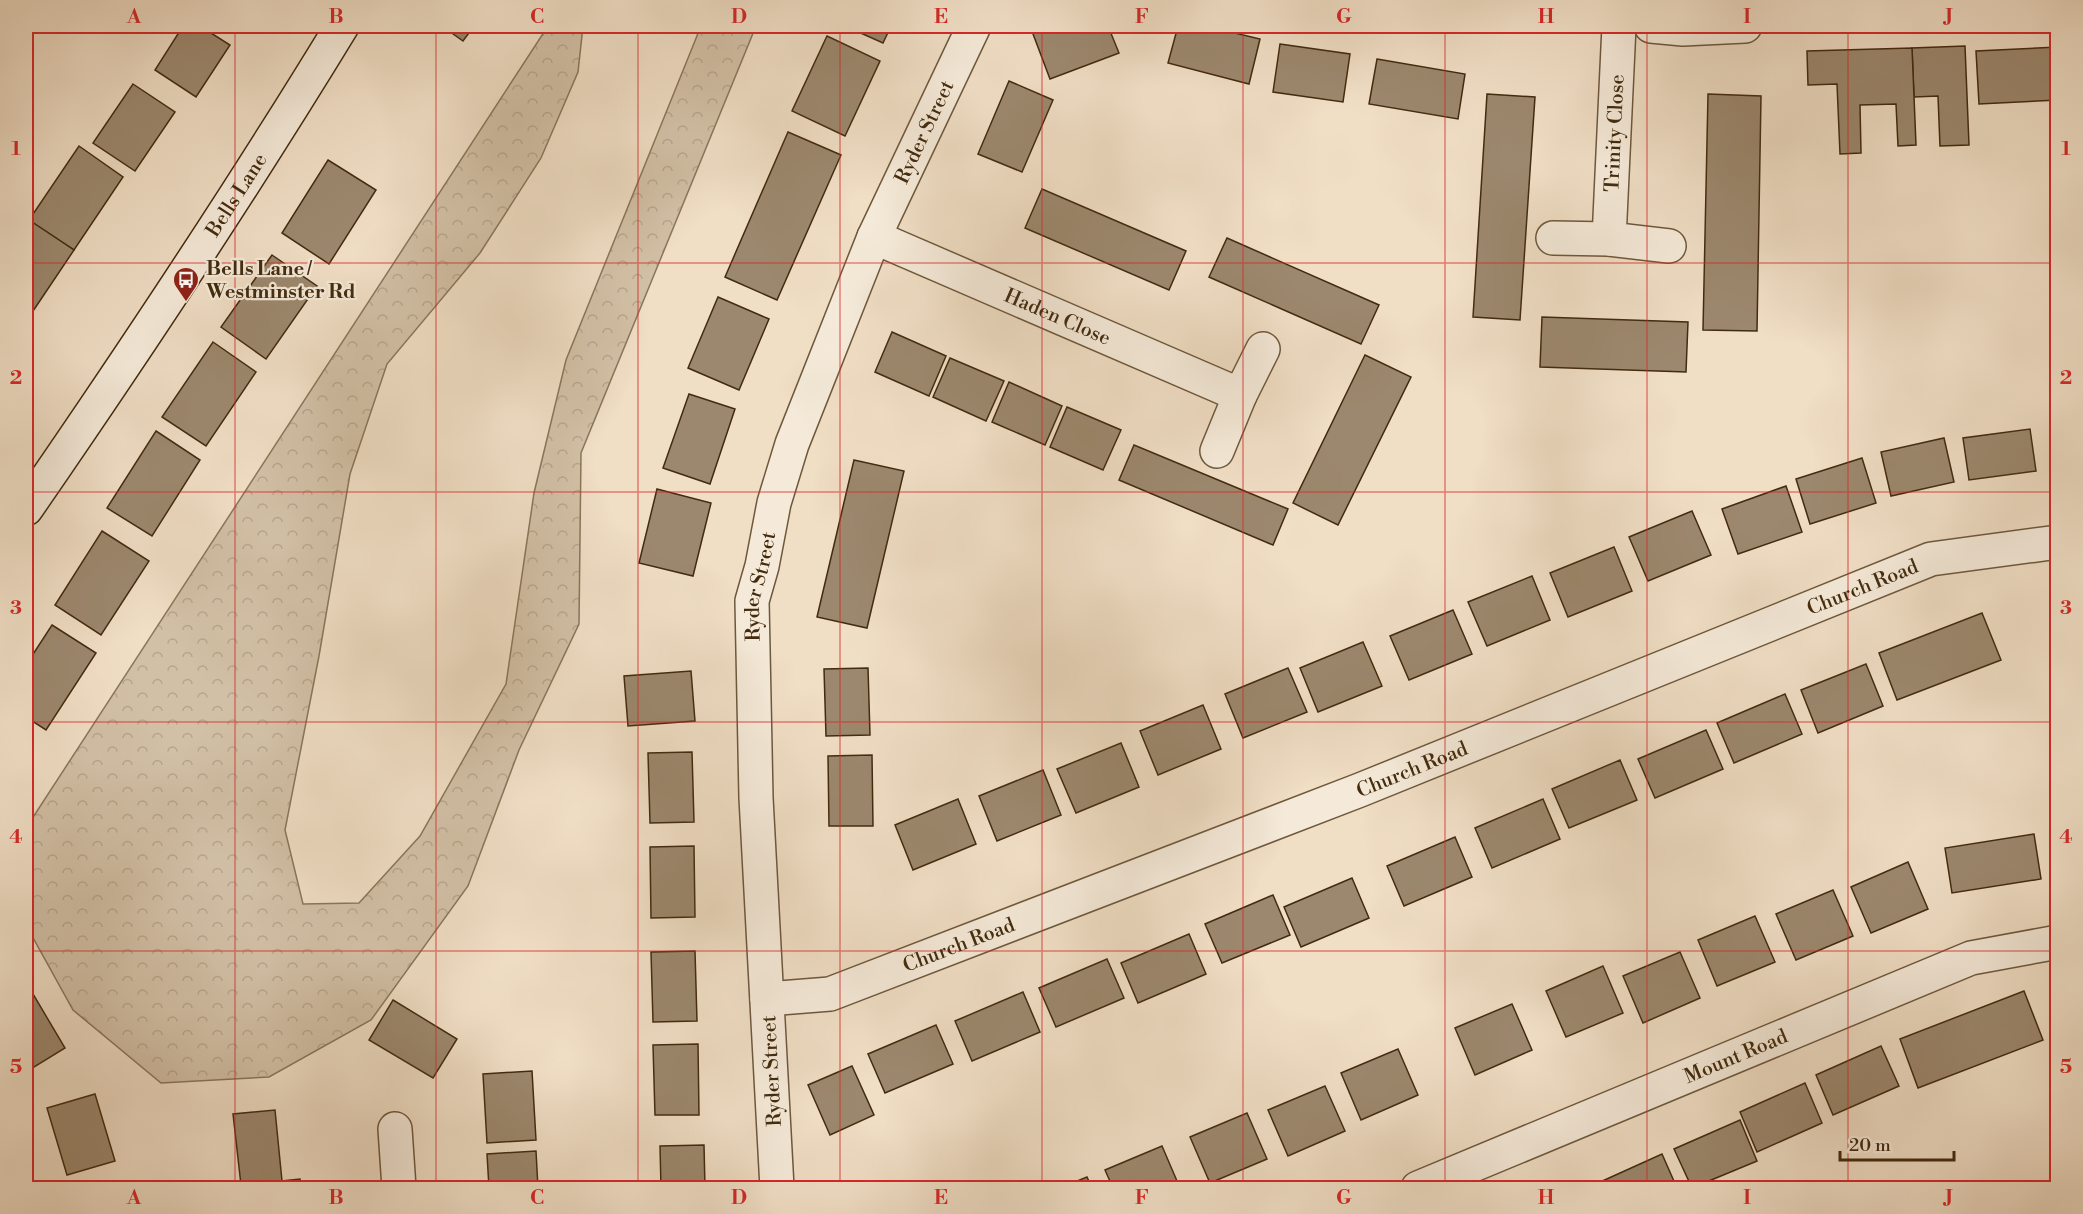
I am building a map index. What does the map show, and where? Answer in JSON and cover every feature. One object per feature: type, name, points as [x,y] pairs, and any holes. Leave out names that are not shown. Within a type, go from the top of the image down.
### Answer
[{"type":"street","name":"Bells Lane","points":[[26,509],[280,127],[342,26]]},
{"type":"street","name":"Ryder Street","points":[[777,1188],[756,798],[752,601],[762,566],[774,503],[792,444],[874,237],[974,26]]},
{"type":"street","name":"Trinity Close","points":[[1609,239],[1619,26]]},
{"type":"street","points":[[1651,26],[1683,28],[1745,26]]},
{"type":"street","name":"Haden Close","points":[[874,237],[1240,395]]},
{"type":"street","points":[[1553,238],[1609,239],[1670,246]]},
{"type":"street","points":[[1217,451],[1240,395],[1263,349]]},
{"type":"street","name":"Church Road","points":[[767,999],[830,994],[1360,790],[1931,559],[2058,542]]},
{"type":"street","name":"Mount Road","points":[[1418,1188],[1971,958],[2058,942]]},
{"type":"street","points":[[395,1129],[399,1188]]},
{"type":"green space","points":[[548,26],[583,26],[578,72],[541,158],[480,253],[387,364],[350,474],[319,656],[285,830],[303,904],[359,903],[420,836],[506,684],[534,493],[566,360],[701,26],[756,26],[581,453],[579,624],[519,750],[468,886],[371,1020],[269,1077],[161,1083],[73,1010],[26,925],[26,828]]},
{"type":"building","points":[[183,26],[200,26],[230,45],[196,97],[155,70]]},
{"type":"building","points":[[442,26],[474,26],[463,41]]},
{"type":"building","points":[[845,26],[891,26],[883,43]]},
{"type":"building","points":[[1030,26],[1108,26],[1119,53],[1050,79]]},
{"type":"building","points":[[1178,26],[1206,26],[1260,39],[1249,84],[1168,63]]},
{"type":"building","points":[[827,36],[880,61],[845,136],[792,111]]},
{"type":"building","points":[[1280,44],[1350,54],[1343,102],[1273,92]]},
{"type":"building","points":[[1965,46],[1969,145],[1940,146],[1938,96],[1914,97],[1912,48]]},
{"type":"building","points":[[2058,47],[2058,100],[1979,104],[1976,51]]},
{"type":"building","points":[[1912,48],[1916,145],[1898,146],[1896,104],[1860,105],[1861,153],[1840,154],[1837,84],[1808,85],[1807,51]]},
{"type":"building","points":[[1377,59],[1465,74],[1458,119],[1369,104]]},
{"type":"building","points":[[1009,81],[1053,100],[1022,172],[978,154]]},
{"type":"building","points":[[133,84],[175,112],[135,171],[93,143]]},
{"type":"building","points":[[1487,94],[1535,97],[1520,320],[1473,317]]},
{"type":"building","points":[[1708,94],[1761,96],[1757,331],[1703,330]]},
{"type":"building","points":[[788,132],[841,155],[777,300],[725,277]]},
{"type":"building","points":[[79,146],[123,177],[74,250],[29,220]]},
{"type":"building","points":[[328,160],[376,190],[329,264],[282,233]]},
{"type":"building","points":[[1042,189],[1186,251],[1169,290],[1025,228]]},
{"type":"building","points":[[29,220],[74,250],[27,320],[26,225]]},
{"type":"building","points":[[1227,238],[1379,305],[1361,344],[1209,277]]},
{"type":"building","points":[[272,255],[317,286],[266,359],[221,327]]},
{"type":"building","points":[[718,297],[769,319],[739,390],[688,368]]},
{"type":"building","points":[[1542,317],[1688,322],[1686,372],[1540,367]]},
{"type":"building","points":[[892,332],[946,356],[929,396],[875,372]]},
{"type":"building","points":[[213,342],[256,372],[206,446],[162,417]]},
{"type":"building","points":[[1365,355],[1411,377],[1338,525],[1293,503]]},
{"type":"building","points":[[950,358],[1004,381],[986,421],[933,397]]},
{"type":"building","points":[[1009,382],[1062,406],[1045,445],[992,422]]},
{"type":"building","points":[[689,394],[735,409],[710,484],[663,468]]},
{"type":"building","points":[[1067,407],[1121,430],[1103,470],[1050,447]]},
{"type":"building","points":[[2030,429],[2036,471],[1969,480],[1963,438]]},
{"type":"building","points":[[156,431],[200,460],[152,536],[107,508]]},
{"type":"building","points":[[1944,438],[1954,482],[1891,496],[1881,452]]},
{"type":"building","points":[[1134,445],[1288,509],[1273,545],[1119,480]]},
{"type":"building","points":[[1862,458],[1876,503],[1810,524],[1796,479]]},
{"type":"building","points":[[854,460],[904,471],[867,628],[817,617]]},
{"type":"building","points":[[1786,486],[1802,532],[1738,554],[1722,509]]},
{"type":"building","points":[[657,489],[711,503],[693,576],[639,563]]},
{"type":"building","points":[[1692,511],[1711,555],[1648,581],[1629,537]]},
{"type":"building","points":[[102,531],[149,561],[101,635],[55,605]]},
{"type":"building","points":[[1614,547],[1632,591],[1568,617],[1550,573]]},
{"type":"building","points":[[1532,576],[1550,620],[1487,646],[1468,602]]},
{"type":"building","points":[[1453,610],[1472,654],[1409,680],[1390,636]]},
{"type":"building","points":[[1982,613],[2001,660],[1897,700],[1879,653]]},
{"type":"building","points":[[52,625],[96,653],[46,730],[26,717],[26,665]]},
{"type":"building","points":[[1363,642],[1382,686],[1318,712],[1300,668]]},
{"type":"building","points":[[1866,664],[1883,706],[1818,733],[1801,690]]},
{"type":"building","points":[[868,668],[870,735],[826,736],[824,669]]},
{"type":"building","points":[[1288,668],[1307,712],[1243,738],[1225,694]]},
{"type":"building","points":[[691,671],[695,721],[628,726],[624,676]]},
{"type":"building","points":[[1785,694],[1802,734],[1734,763],[1717,723]]},
{"type":"building","points":[[1203,705],[1221,749],[1158,775],[1140,731]]},
{"type":"building","points":[[1706,730],[1723,769],[1655,798],[1638,759]]},
{"type":"building","points":[[1121,743],[1139,787],[1076,813],[1057,769]]},
{"type":"building","points":[[692,752],[694,822],[650,823],[648,753]]},
{"type":"building","points":[[872,755],[873,826],[829,826],[828,756]]},
{"type":"building","points":[[1620,760],[1637,800],[1569,828],[1552,789]]},
{"type":"building","points":[[1043,770],[1061,815],[997,841],[979,796]]},
{"type":"building","points":[[958,799],[976,844],[913,870],[895,825]]},
{"type":"building","points":[[1543,799],[1560,839],[1492,868],[1475,828]]},
{"type":"building","points":[[2034,834],[2041,879],[1952,893],[1945,848]]},
{"type":"building","points":[[1455,837],[1472,877],[1404,906],[1387,866]]},
{"type":"building","points":[[694,846],[695,917],[651,918],[650,847]]},
{"type":"building","points":[[1908,862],[1928,909],[1871,933],[1851,887]]},
{"type":"building","points":[[1352,878],[1369,918],[1301,947],[1284,907]]},
{"type":"building","points":[[1833,890],[1853,936],[1796,960],[1776,914]]},
{"type":"building","points":[[1273,895],[1290,935],[1222,963],[1205,924]]},
{"type":"building","points":[[1755,916],[1775,962],[1717,986],[1698,940]]},
{"type":"building","points":[[1189,934],[1206,974],[1138,1003],[1121,963]]},
{"type":"building","points":[[695,951],[697,1021],[653,1022],[651,952]]},
{"type":"building","points":[[1680,952],[1700,998],[1643,1023],[1623,976]]},
{"type":"building","points":[[1107,959],[1124,998],[1056,1027],[1039,988]]},
{"type":"building","points":[[1603,966],[1623,1013],[1566,1037],[1546,991]]},
{"type":"building","points":[[2024,991],[2043,1040],[1918,1088],[1900,1039]]},
{"type":"building","points":[[1023,992],[1040,1032],[972,1061],[955,1021]]},
{"type":"building","points":[[33,994],[65,1048],[26,1072],[26,999]]},
{"type":"building","points":[[393,1000],[457,1039],[433,1078],[369,1040]]},
{"type":"building","points":[[1512,1004],[1532,1050],[1475,1075],[1455,1028]]},
{"type":"building","points":[[936,1025],[953,1064],[885,1093],[868,1054]]},
{"type":"building","points":[[698,1044],[699,1115],[655,1115],[653,1045]]},
{"type":"building","points":[[1881,1046],[1899,1086],[1833,1115],[1816,1075]]},
{"type":"building","points":[[1398,1049],[1418,1095],[1361,1120],[1341,1073]]},
{"type":"building","points":[[852,1066],[874,1115],[830,1135],[808,1085]]},
{"type":"building","points":[[532,1071],[536,1140],[487,1143],[483,1074]]},
{"type":"building","points":[[1805,1083],[1822,1123],[1757,1152],[1740,1112]]},
{"type":"building","points":[[1325,1086],[1345,1131],[1288,1156],[1268,1110]]},
{"type":"building","points":[[95,1094],[115,1161],[67,1175],[47,1108]]},
{"type":"building","points":[[275,1110],[282,1181],[241,1185],[233,1114]]},
{"type":"building","points":[[1247,1113],[1267,1159],[1210,1183],[1190,1137]]},
{"type":"building","points":[[1740,1120],[1757,1161],[1692,1188],[1674,1149]]},
{"type":"building","points":[[704,1145],[705,1188],[661,1188],[660,1146]]},
{"type":"building","points":[[1162,1146],[1180,1188],[1113,1188],[1105,1170]]},
{"type":"building","points":[[536,1151],[538,1188],[489,1188],[487,1154]]},
{"type":"building","points":[[1662,1154],[1677,1188],[1600,1188],[1598,1183]]},
{"type":"building","points":[[1087,1177],[1092,1188],[1060,1188]]},
{"type":"building","points":[[300,1179],[301,1188],[253,1188],[252,1184]]},
{"type":"building","points":[[100,1184],[101,1188],[84,1188]]},
{"type":"place","name":"Bells Lane / Westminster Rd","points":[[186,303]]}]
